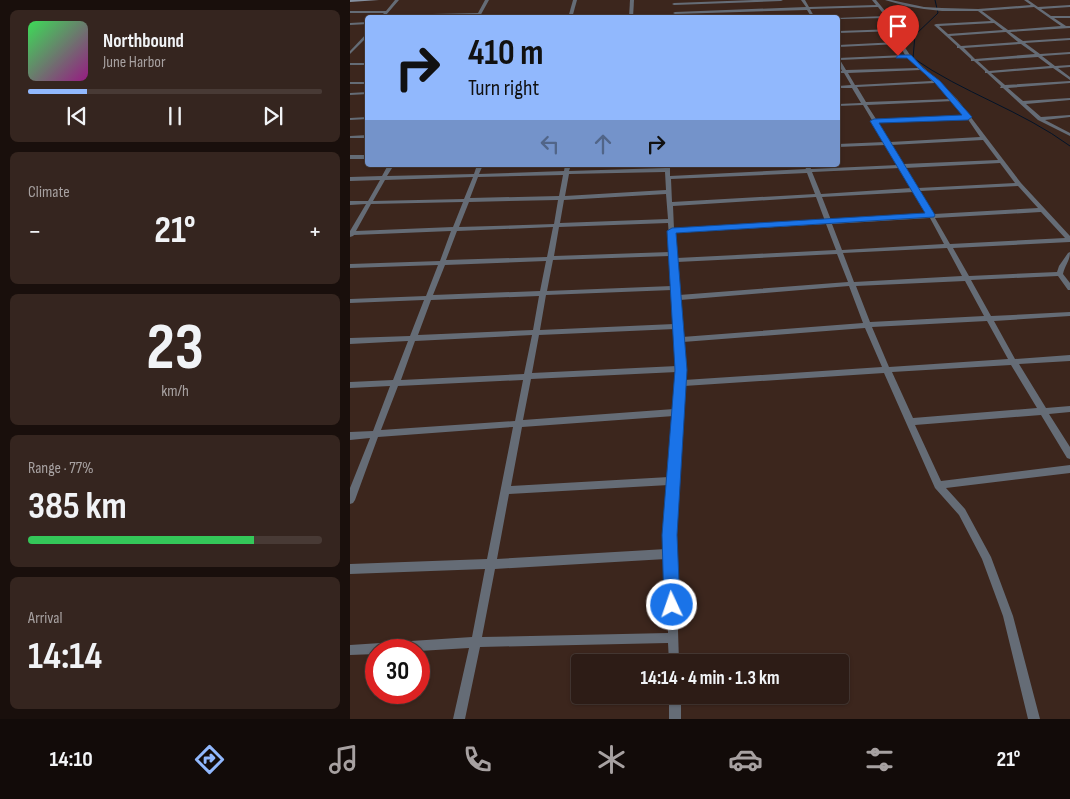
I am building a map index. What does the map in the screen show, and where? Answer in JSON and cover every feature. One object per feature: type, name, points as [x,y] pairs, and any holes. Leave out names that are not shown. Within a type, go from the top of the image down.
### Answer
[{"type":"street","points":[[350,0],[376,0]]},
{"type":"street","points":[[384,15],[397,0]]},
{"type":"street","points":[[479,15],[487,0]]},
{"type":"street","points":[[571,15],[575,0]]},
{"type":"street","points":[[631,15],[632,0]]},
{"type":"street","points":[[781,0],[674,2],[675,15],[879,6]]},
{"type":"street","points":[[803,0],[812,15]]},
{"type":"street","points":[[874,0],[899,30],[900,43],[908,56],[955,100],[1019,184],[1070,240]]},
{"type":"street","points":[[886,0],[926,9],[979,10],[1070,6]]},
{"type":"street","points":[[1026,0],[1069,28]]},
{"type":"street","points":[[743,1],[749,15]]},
{"type":"street","points":[[979,10],[1070,80]]},
{"type":"street","points":[[350,12],[387,12]]},
{"type":"street","points":[[840,18],[887,17]]},
{"type":"street","points":[[1051,17],[1070,17]]},
{"type":"street","points":[[994,22],[936,25],[972,60],[1040,119],[1070,135]]},
{"type":"street","points":[[350,24],[365,23]]},
{"type":"street","points":[[946,35],[1069,28]]},
{"type":"street","points":[[840,32],[899,30]]},
{"type":"street","points":[[350,53],[365,39]]},
{"type":"street","points":[[958,47],[1070,39]]},
{"type":"street","points":[[840,46],[900,43]]},
{"type":"street","points":[[350,47],[362,46]]},
{"type":"street","points":[[972,60],[1070,53]]},
{"type":"street","points":[[840,59],[908,56]]},
{"type":"street","points":[[350,64],[365,64]]},
{"type":"street","points":[[986,72],[1070,66]]},
{"type":"street","points":[[841,72],[921,69]]},
{"type":"street","points":[[841,72],[854,87],[900,167],[931,215],[988,318],[1070,455]]},
{"type":"street","points":[[1002,87],[1070,80]]},
{"type":"street","points":[[840,87],[937,82]]},
{"type":"street","points":[[350,83],[365,83]]},
{"type":"street","points":[[350,94],[365,93]]},
{"type":"street","points":[[1021,103],[1070,99]]},
{"type":"street","points":[[840,105],[955,100]]},
{"type":"street","points":[[1040,119],[1070,116]]},
{"type":"street","points":[[874,121],[968,117]]},
{"type":"street","points":[[350,119],[365,118]]},
{"type":"street","points":[[350,137],[365,136]]},
{"type":"street","points":[[840,146],[984,138]]},
{"type":"street","points":[[350,157],[365,157]]},
{"type":"street","points":[[668,178],[808,168],[900,167],[1002,161]]},
{"type":"street","points":[[351,235],[389,167]]},
{"type":"street","points":[[350,500],[479,167]]},
{"type":"street","points":[[350,179],[476,175],[567,169],[667,167],[681,370],[672,481],[669,554],[674,654]]},
{"type":"street","points":[[808,168],[851,284],[938,485],[962,512],[986,556],[1008,616],[1034,719]]},
{"type":"street","points":[[459,719],[506,490],[517,424],[567,169]]},
{"type":"street","points":[[669,204],[817,194],[1019,184]]},
{"type":"street","points":[[350,203],[561,198],[668,192]]},
{"type":"street","points":[[672,231],[1041,210]]},
{"type":"street","points":[[351,235],[671,222]]},
{"type":"street","points":[[350,266],[673,257],[1070,240]]},
{"type":"street","points":[[1070,254],[1062,266],[1060,274],[1070,288]]},
{"type":"street","points":[[676,298],[851,284],[1060,274]]},
{"type":"street","points":[[350,301],[675,288]]},
{"type":"street","points":[[679,340],[868,325],[1070,314]]},
{"type":"street","points":[[350,341],[678,326]]},
{"type":"street","points":[[680,383],[886,368],[1070,358]]},
{"type":"street","points":[[350,385],[681,370]]},
{"type":"street","points":[[910,422],[1070,409]]},
{"type":"street","points":[[350,436],[678,412]]},
{"type":"street","points":[[938,485],[1070,470]]},
{"type":"street","points":[[506,490],[672,481]]},
{"type":"street","points":[[350,569],[491,564],[669,554]]},
{"type":"street","points":[[350,650],[476,642],[673,638]]},
{"type":"street","points":[[675,704],[675,719]]},
{"type":"waterway","points":[[935,0],[938,13],[915,35],[913,58],[952,81],[1032,122],[1070,146]]},
{"type":"route","points":[[672,605],[669,554],[672,481],[681,370],[672,231],[931,215],[900,167],[874,121],[968,117],[955,100],[908,56],[898,56]]}]
